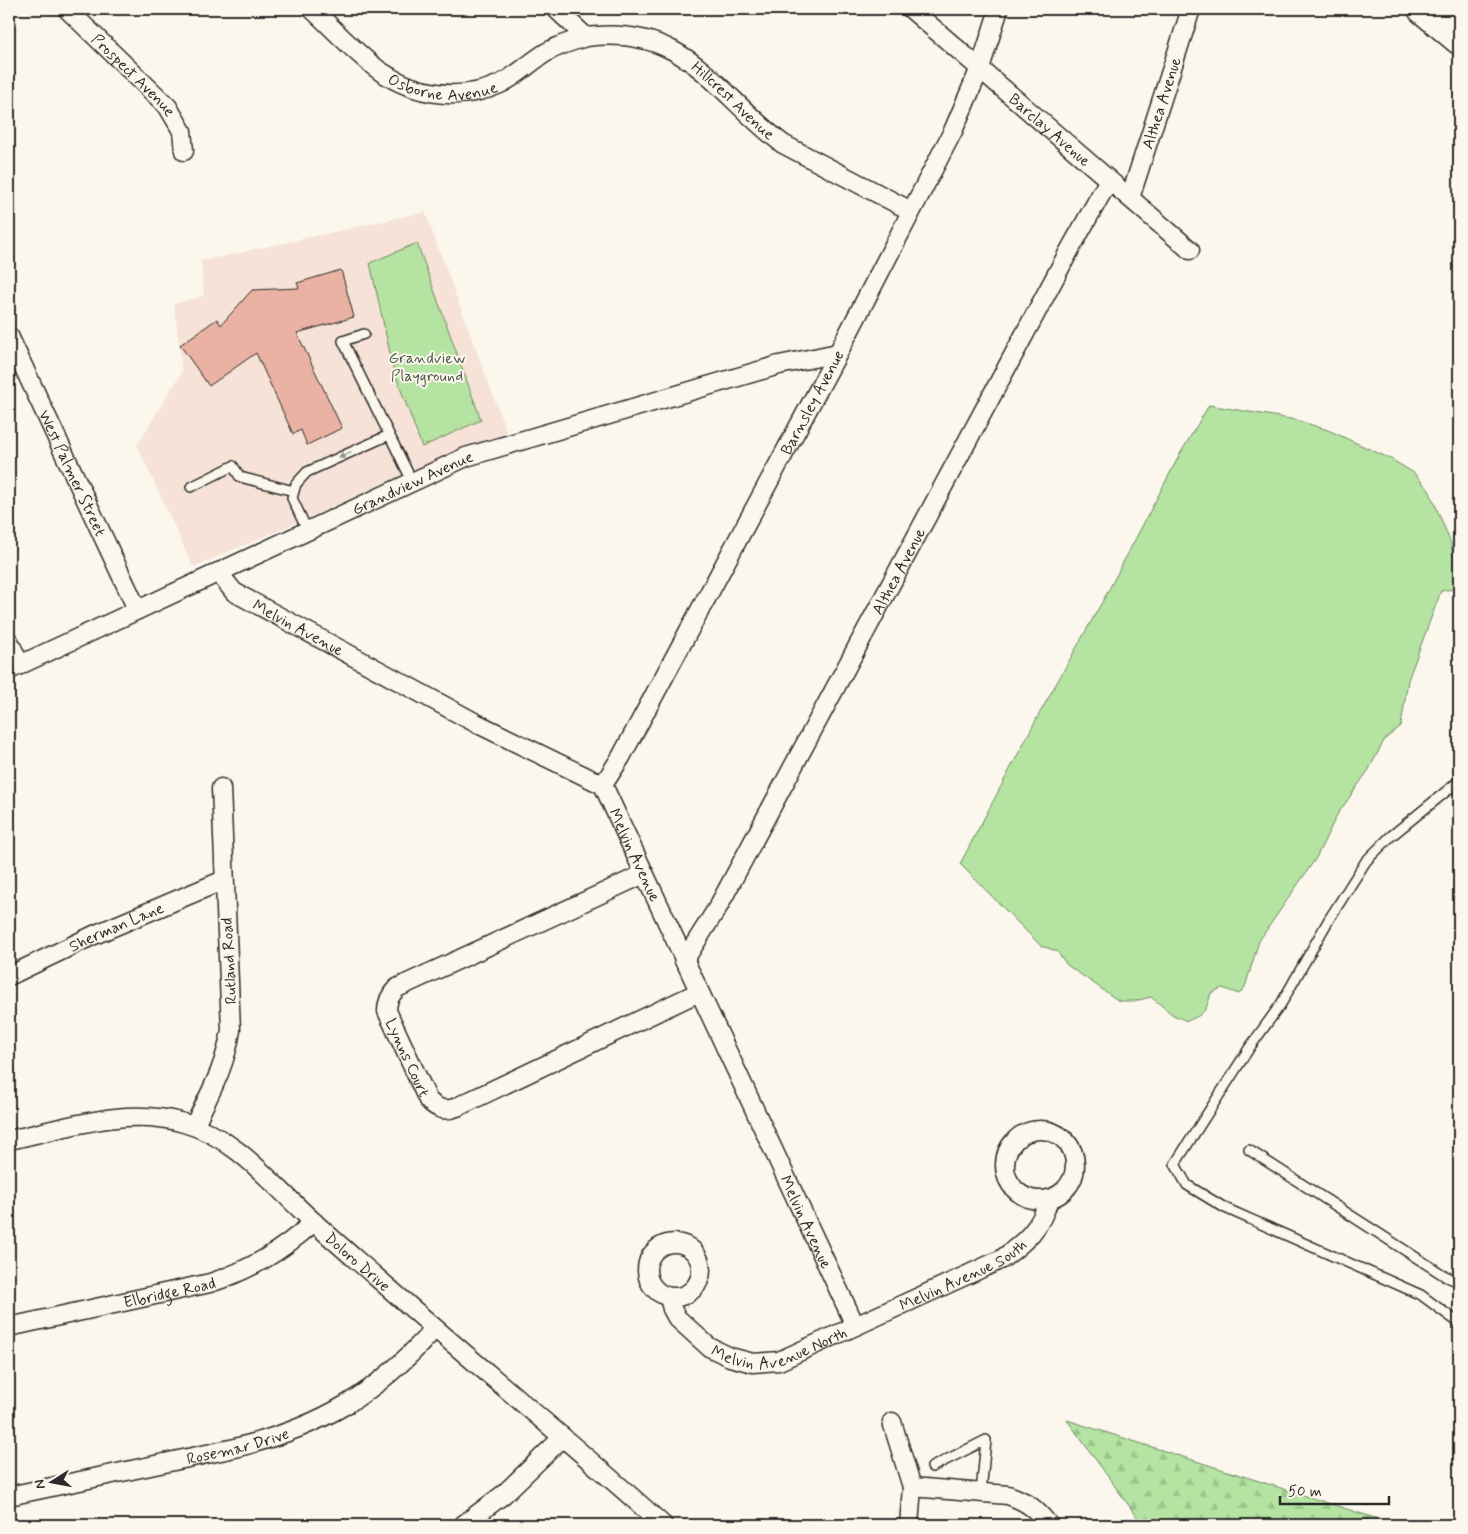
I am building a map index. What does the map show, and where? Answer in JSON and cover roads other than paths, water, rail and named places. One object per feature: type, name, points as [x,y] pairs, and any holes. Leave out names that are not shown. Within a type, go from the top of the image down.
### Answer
[{"type":"main road","points":[[1422,9],[1459,40]]},
{"type":"street","name":"Prospect Avenue","points":[[66,9],[168,107],[182,131],[184,150]]},
{"type":"street","name":"Osborne Avenue","points":[[312,9],[380,70],[410,87],[444,94],[481,91],[500,84],[546,53],[568,42],[586,37]]},
{"type":"street","points":[[556,9],[586,37]]},
{"type":"street","name":"Barclay Avenue","points":[[911,9],[1190,250]]},
{"type":"street","name":"Barnsley Avenue","points":[[603,785],[621,757],[838,353],[953,131],[980,68],[1000,9]]},
{"type":"street","name":"Althea Avenue","points":[[1130,198],[1192,9]]},
{"type":"street","name":"Hillcrest Avenue","points":[[586,37],[607,34],[631,35],[654,41],[676,51],[719,85],[783,144],[911,211]]},
{"type":"street","name":"Althea Avenue","points":[[684,960],[718,906],[1109,180]]},
{"type":"street","name":"West Palmer Street","points":[[9,336],[137,610]]},
{"type":"street","name":"Grandview Avenue","points":[[14,667],[466,457],[779,365],[838,353]]},
{"type":"street","name":"Melvin Avenue","points":[[218,572],[234,592],[476,723],[603,785],[855,1325]]},
{"type":"street","points":[[9,642],[14,667]]},
{"type":"street","name":"Rutland Road","points":[[194,1126],[220,1074],[227,1053],[231,1030],[221,788]]},
{"type":"street","name":"Lynns Court","points":[[644,874],[397,988],[391,994],[387,1002],[387,1010],[428,1100],[434,1106],[452,1109],[699,992]]},
{"type":"street","name":"Sherman Lane","points":[[9,976],[94,935],[224,880]]},
{"type":"street","name":"Doloro Drive","points":[[9,1140],[121,1116],[163,1118],[194,1126],[214,1136],[240,1154],[434,1329],[602,1470],[662,1525]]},
{"type":"street","points":[[1040,1129],[1052,1132],[1063,1138],[1071,1147],[1075,1159],[1075,1171],[1071,1182],[1064,1191],[1049,1199],[1029,1199],[1018,1193],[1011,1186],[1006,1175],[1004,1162],[1008,1150],[1014,1140],[1024,1133],[1040,1129]]},
{"type":"street","name":"Melvin Avenue South","points":[[855,1325],[1002,1259],[1022,1244],[1038,1226],[1049,1199]]},
{"type":"street","name":"Elbridge Road","points":[[9,1326],[210,1283],[232,1276],[253,1267],[274,1254],[314,1222]]},
{"type":"street","name":"Melvin Avenue North","points":[[669,1296],[672,1309],[677,1318],[709,1347],[730,1357],[753,1363],[779,1361],[855,1325]]},
{"type":"street","name":"Rosemar Drive","points":[[9,1496],[235,1448],[293,1431],[348,1405],[372,1389],[415,1350],[434,1329]]},
{"type":"street","points":[[892,1422],[912,1487],[909,1525]]},
{"type":"street","points":[[464,1525],[504,1494],[563,1437]]},
{"type":"street","points":[[912,1487],[1008,1495],[1032,1506],[1049,1525]]},
{"type":"lane","points":[[364,334],[343,341],[412,481]]},
{"type":"lane","points":[[307,530],[292,498],[299,479],[307,472],[389,435]]},
{"type":"lane","points":[[191,487],[233,466],[240,477],[294,491]]},
{"type":"lane","points":[[1459,781],[1390,836],[1366,861],[1328,921],[1281,1004],[1250,1047],[1175,1164],[1187,1185],[1224,1208],[1421,1295],[1459,1323]]},
{"type":"lane","points":[[1249,1150],[1445,1276],[1459,1282]]},
{"type":"lane","points":[[932,1467],[986,1440],[981,1493]]},
{"type":"park label","name":"Grandview Playground","points":[[427,366]]}]
